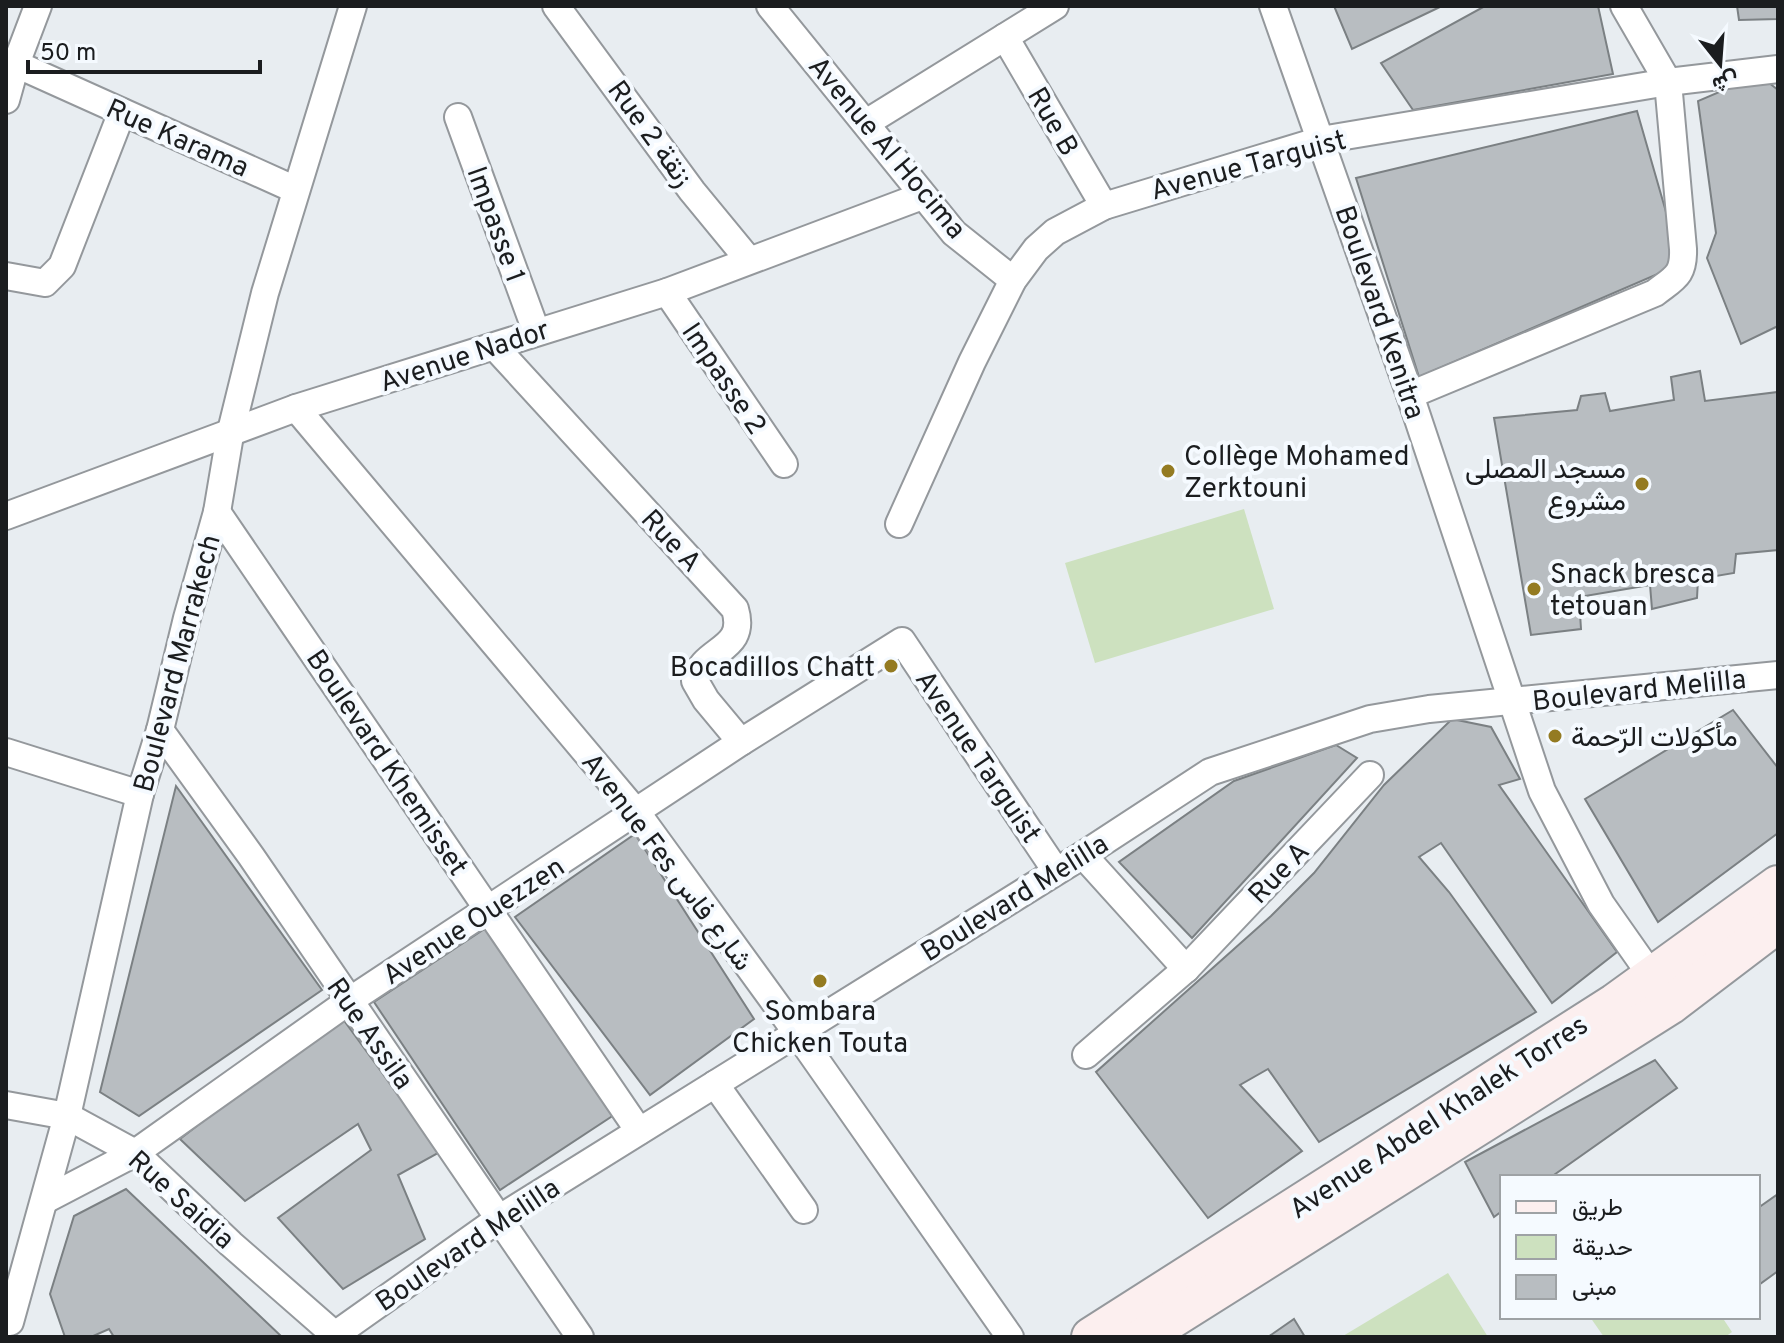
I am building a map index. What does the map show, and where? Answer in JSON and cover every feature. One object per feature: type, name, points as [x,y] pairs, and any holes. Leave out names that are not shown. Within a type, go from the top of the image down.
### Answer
[{"type":"main road","name":"Avenue Abdel Khalek Torres","points":[[1091,1337],[1615,1003],[1661,991],[1778,885]]},
{"type":"main road","name":"Avenue Abdel Khalek Torres","points":[[1143,1337],[1661,991],[1778,923]]},
{"type":"street","points":[[6,100],[38,6]]},
{"type":"street","name":"Boulevard Marrakech","points":[[13,1326],[67,1116],[140,794],[160,730],[217,512],[230,435],[265,293],[353,6]]},
{"type":"street","name":"Rue 2 زنقة","points":[[556,6],[692,191],[748,259]]},
{"type":"street","name":"Avenue Al Hocima","points":[[770,6],[954,233],[1013,280]]},
{"type":"street","points":[[866,123],[1055,6]]},
{"type":"street","name":"Boulevard Kenitra","points":[[1273,6],[1410,395],[1542,791],[1601,904],[1661,991]]},
{"type":"street","points":[[1410,395],[1655,293],[1679,275],[1683,265],[1668,82],[1624,6]]},
{"type":"street","name":"Rue B","points":[[1005,37],[1104,206]]},
{"type":"street","name":"Rue Karama","points":[[16,64],[296,190]]},
{"type":"street","name":"Avenue Targuist","points":[[899,524],[1013,280],[1036,249],[1055,232],[1104,206],[1321,140],[1668,82],[1778,69]]},
{"type":"street","points":[[6,276],[45,283],[62,266],[122,112]]},
{"type":"street","name":"Impasse 1","points":[[458,117],[536,331]]},
{"type":"street","name":"Avenue Nador","points":[[6,516],[296,408],[667,292],[922,196]]},
{"type":"street","name":"Impasse 2","points":[[667,292],[784,464]]},
{"type":"street","name":"Rue A","points":[[495,347],[735,609],[739,622],[730,644],[706,660],[697,671],[695,681],[706,700],[741,742]]},
{"type":"street","name":"Avenue Fes شارع فاس","points":[[296,408],[637,813],[797,1033],[1010,1337]]},
{"type":"street","name":"Boulevard Khemisset","points":[[217,512],[639,1131]]},
{"type":"street","name":"Avenue Targuist","points":[[902,641],[1056,871]]},
{"type":"street","name":"Avenue Ouezzen","points":[[45,1200],[135,1153],[349,1001],[741,742],[902,641]]},
{"type":"street","name":"Boulevard Melilla","points":[[341,1334],[500,1218],[1083,855],[1210,772],[1370,719],[1429,709],[1778,675]]},
{"type":"street","name":"Rue Assila","points":[[160,730],[580,1337]]},
{"type":"street","points":[[6,752],[140,794]]},
{"type":"street","name":"Rue A","points":[[1086,1055],[1186,969],[1370,775]]},
{"type":"street","points":[[1083,855],[1186,969]]},
{"type":"street","points":[[715,1084],[804,1210]]},
{"type":"street","name":"Rue Saidia","points":[[6,1105],[67,1116],[135,1153],[231,1244],[341,1334]]},
{"type":"green space","points":[[1244,509],[1274,609],[1095,663],[1065,563]]},
{"type":"green space","points":[[1448,1273],[1488,1337],[1343,1336]]},
{"type":"green space","points":[[1591,1319],[1723,1319],[1732,1332],[1725,1337],[1604,1337]]},
{"type":"building","points":[[1334,6],[1442,6],[1352,49]]},
{"type":"building","points":[[1485,6],[1598,6],[1613,74],[1413,110],[1381,63]]},
{"type":"building","points":[[1737,6],[1778,6],[1778,19],[1739,20]]},
{"type":"building","points":[[1759,75],[1778,90],[1778,326],[1741,344],[1707,258],[1716,233],[1698,101]]},
{"type":"building","points":[[1637,111],[1681,264],[1419,377],[1356,178]]},
{"type":"building","name":"مسجد المصلى مشروع","points":[[1700,371],[1705,401],[1778,392],[1778,550],[1736,554],[1734,573],[1698,579],[1697,598],[1652,609],[1650,585],[1579,597],[1581,629],[1531,635],[1494,418],[1577,410],[1581,396],[1605,393],[1610,411],[1674,400],[1671,377]]},
{"type":"building","points":[[1733,710],[1778,768],[1778,833],[1658,922],[1585,799]]},
{"type":"building","points":[[1452,719],[1491,727],[1520,779],[1499,785],[1617,952],[1552,1003],[1441,843],[1419,857],[1449,892],[1536,1012],[1319,1142],[1268,1069],[1240,1085],[1302,1151],[1208,1218],[1096,1072],[1271,916],[1314,873],[1384,785]]},
{"type":"building","points":[[1336,745],[1357,758],[1192,938],[1119,862],[1234,781]]},
{"type":"building","points":[[176,786],[322,990],[139,1116],[100,1092]]},
{"type":"building","points":[[635,834],[754,1019],[650,1095],[515,917]]},
{"type":"building","points":[[492,924],[620,1111],[500,1190],[374,1002]]},
{"type":"building","points":[[340,1015],[440,1152],[398,1175],[425,1239],[343,1289],[278,1218],[371,1150],[358,1124],[245,1201],[180,1139]]},
{"type":"building","points":[[1655,1060],[1677,1088],[1554,1175],[1500,1175],[1500,1212],[1494,1217],[1465,1162]]},
{"type":"building","points":[[126,1189],[282,1337],[114,1337],[109,1329],[91,1337],[65,1337],[50,1294],[74,1216]]},
{"type":"building","points":[[1778,1194],[1778,1271],[1760,1284],[1760,1207]]},
{"type":"building","points":[[1294,1319],[1305,1337],[1268,1337]]},
{"type":"place","name":"Collège Mohamed Zerktouni","points":[[1168,471]]},
{"type":"place","name":"مسجد المصلى مشروع","points":[[1642,484]]},
{"type":"place","name":"Snack bresca tetouan","points":[[1534,589]]},
{"type":"place","name":"Bocadillos Chatt","points":[[891,666]]},
{"type":"place","name":"مأكولات الرّحمة","points":[[1555,736]]},
{"type":"place","name":"Sombara Chicken Touta","points":[[820,981]]}]
